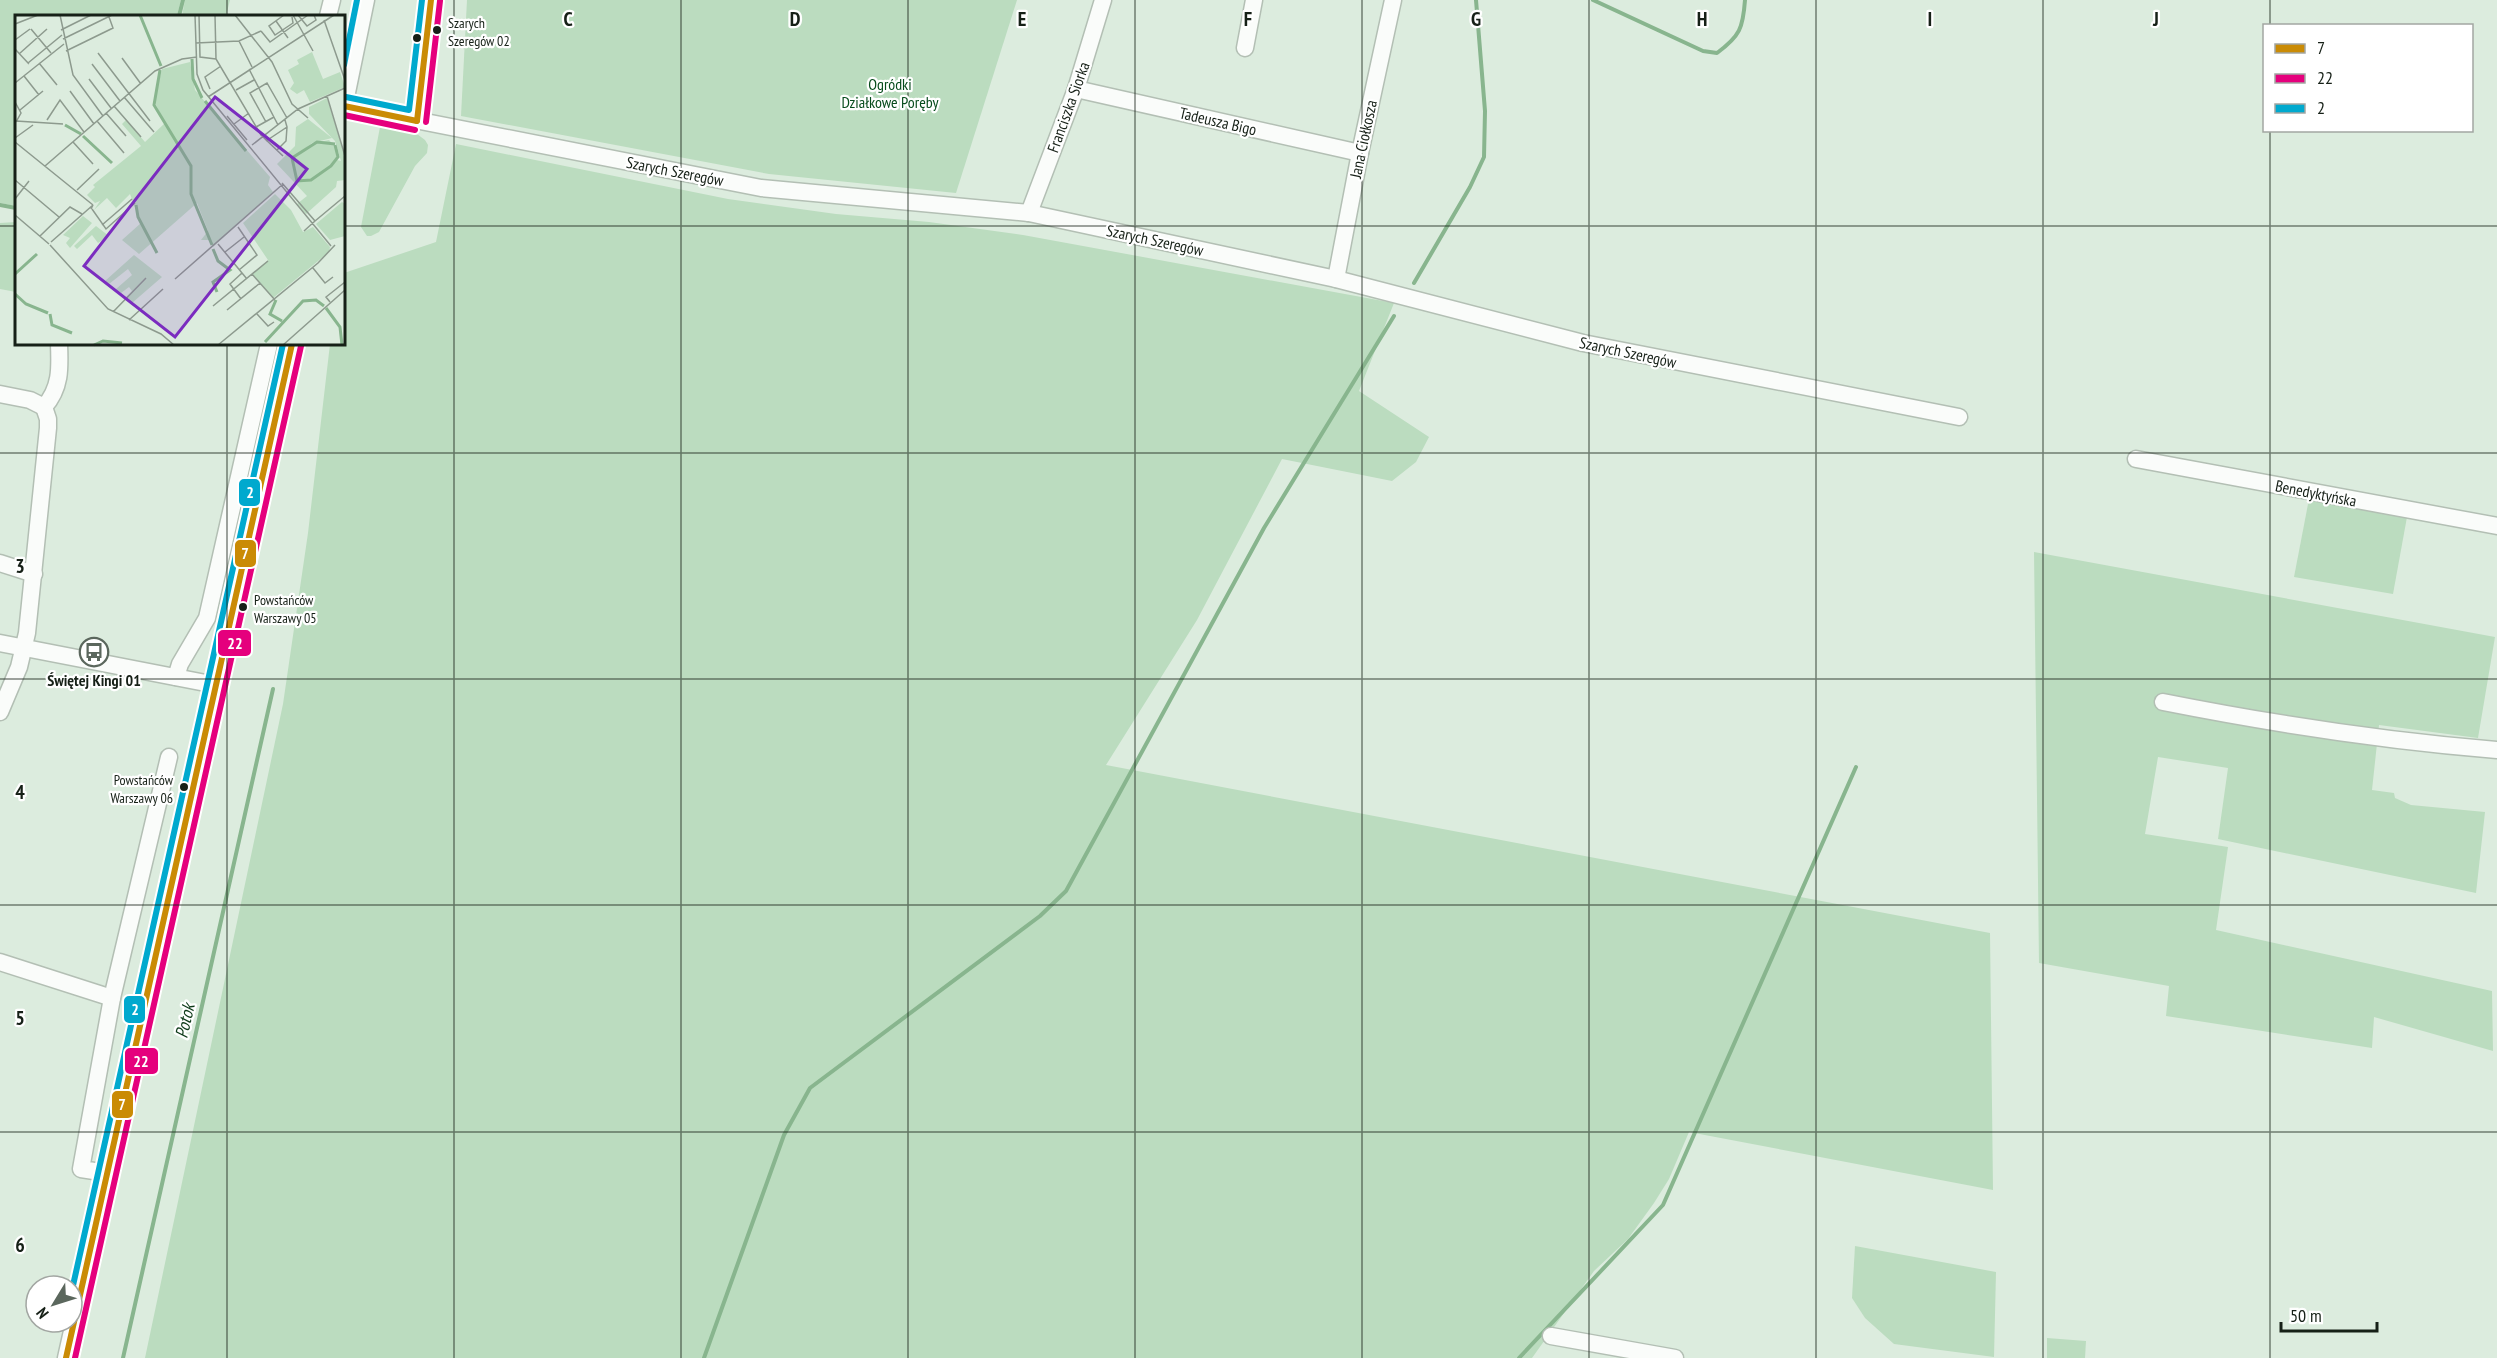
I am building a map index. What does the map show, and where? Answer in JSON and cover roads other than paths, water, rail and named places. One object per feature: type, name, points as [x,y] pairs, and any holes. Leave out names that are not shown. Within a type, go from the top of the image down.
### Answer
[{"type":"street","points":[[328,15],[332,0]]},
{"type":"street","points":[[345,101],[366,0]]},
{"type":"street","name":"Franciszka Siorka","points":[[1029,213],[1076,89],[1103,0]]},
{"type":"street","points":[[1245,48],[1254,0]]},
{"type":"street","name":"Jana Ciołkosza","points":[[1336,279],[1393,0]]},
{"type":"street","name":"Tadeusza Bigo","points":[[1076,89],[1360,153]]},
{"type":"street","name":"Szarych Szeregów","points":[[345,106],[761,188],[1029,213],[1336,279],[1583,343],[1959,417]]},
{"type":"street","points":[[44,407],[58,382],[59,345]]},
{"type":"street","points":[[176,677],[180,664],[207,618],[269,345]]},
{"type":"street","points":[[66,1358],[292,345]]},
{"type":"street","points":[[0,394],[30,400],[44,407],[48,419],[34,574],[23,649],[20,667],[0,712]]},
{"type":"street","name":"Benedyktyńska","points":[[2136,459],[2497,526]]},
{"type":"street","points":[[0,563],[34,574]]},
{"type":"street","points":[[0,643],[216,685]]},
{"type":"street","points":[[2163,702],[2233,716],[2380,739],[2497,750]]},
{"type":"street","points":[[107,1173],[81,1169],[112,998],[169,757]]},
{"type":"street","points":[[0,962],[112,998]]},
{"type":"street","points":[[1551,1336],[1675,1358]]},
{"type":"waterway","points":[[179,15],[183,0]]},
{"type":"waterway","points":[[1414,283],[1470,187],[1484,157],[1485,111],[1476,0]]},
{"type":"waterway","points":[[1593,0],[1703,51],[1717,53],[1739,31],[1745,0]]},
{"type":"waterway","points":[[0,205],[15,208]]},
{"type":"waterway","points":[[704,1358],[784,1135],[810,1088],[1040,916],[1066,891],[1264,528],[1394,316]]},
{"type":"waterway","name":"Potok","points":[[123,1358],[273,689]]},
{"type":"waterway","points":[[1519,1358],[1663,1205],[1856,767]]},
{"type":"place","name":"Szarych Szeregów 02","points":[[437,30]]},
{"type":"place","name":"Powstańców Warszawy 05","points":[[243,607]]},
{"type":"place","name":"Świętej Kingi 01","points":[[94,652]]},
{"type":"place","name":"Powstańców Warszawy 06","points":[[184,787]]},
{"type":"park label","name":"Ogródki Działkowe Poręby","points":[[890,93]]}]
